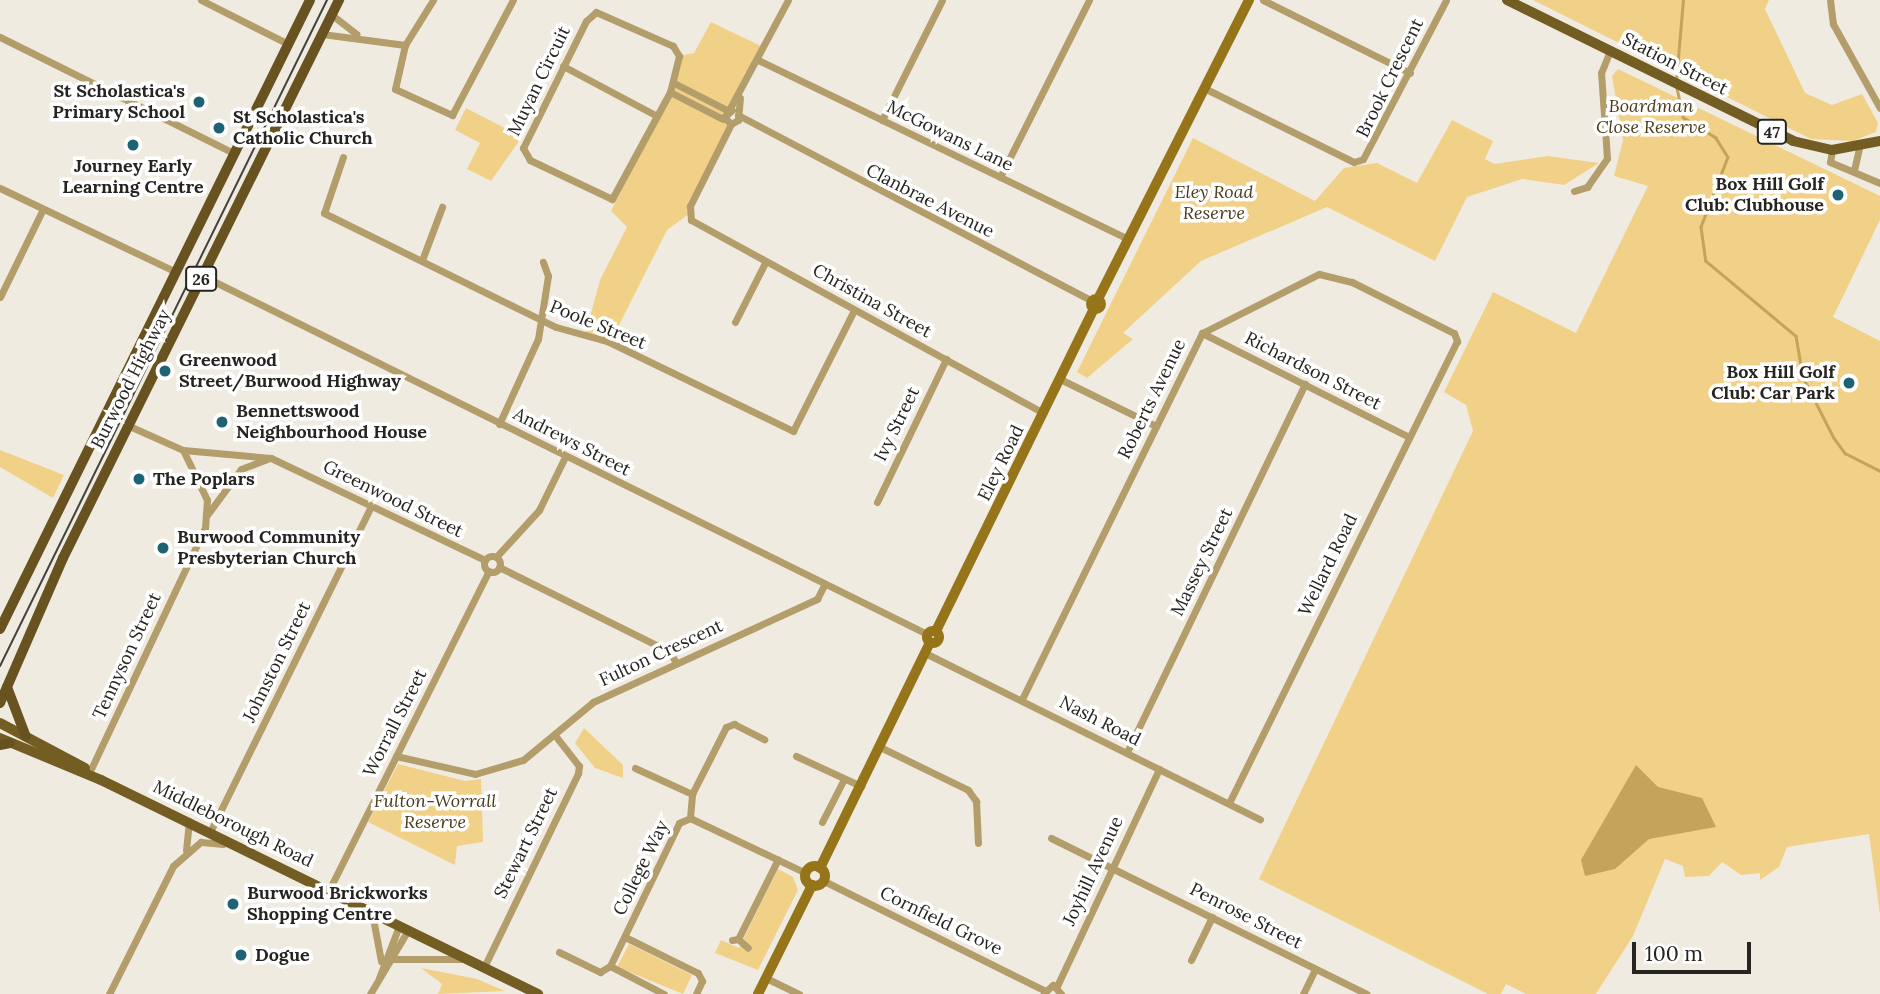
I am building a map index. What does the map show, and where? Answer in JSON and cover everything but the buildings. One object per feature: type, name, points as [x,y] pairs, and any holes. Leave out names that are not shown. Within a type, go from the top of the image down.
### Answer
[{"type":"highway","name":"Burwood Highway","points":[[0,629],[310,0]]},
{"type":"highway","name":"Burwood Highway","points":[[0,703],[63,558],[127,425],[339,0]]},
{"type":"highway","points":[[41,546],[63,558]]},
{"type":"highway","points":[[7,687],[26,737]]},
{"type":"main road","name":"Eley Road","points":[[820,868],[931,636],[1044,413],[1094,303],[1249,0]]},
{"type":"main road","name":"Station Street","points":[[1507,0],[1793,141],[1832,150],[1859,148],[1880,141]]},
{"type":"main road","name":"Middleborough Road","points":[[0,723],[102,780]]},
{"type":"main road","name":"Middleborough Road","points":[[3,742],[102,780],[538,994]]},
{"type":"main road","points":[[758,994],[812,886],[824,881],[820,868],[807,873],[812,886]]},
{"type":"street","points":[[201,0],[288,44]]},
{"type":"street","points":[[433,0],[405,45],[395,89],[452,115],[513,0]]},
{"type":"street","points":[[728,122],[789,0]]},
{"type":"street","points":[[882,120],[942,0]]},
{"type":"street","points":[[1000,177],[1089,0]]},
{"type":"street","points":[[1263,0],[1410,73]]},
{"type":"street","name":"Brook Crescent","points":[[1205,88],[1354,162],[1372,153],[1446,0]]},
{"type":"street","points":[[1830,0],[1833,24],[1880,108]]},
{"type":"street","name":"Muyan Circuit","points":[[602,12],[677,50],[674,83],[611,199],[530,160],[524,144],[563,66],[586,21],[602,12]]},
{"type":"street","points":[[332,15],[359,36]]},
{"type":"street","points":[[322,34],[359,36],[405,45]]},
{"type":"street","points":[[0,37],[234,153]]},
{"type":"street","points":[[1574,191],[1587,187],[1607,158],[1601,73],[1610,51]]},
{"type":"street","name":"McGowans Lane","points":[[758,60],[1129,239]]},
{"type":"street","points":[[563,66],[657,116]]},
{"type":"street","points":[[674,83],[733,112]]},
{"type":"street","points":[[670,92],[728,122]]},
{"type":"street","points":[[728,122],[733,112]]},
{"type":"street","name":"Clanbrae Avenue","points":[[733,112],[754,129],[1094,303]]},
{"type":"street","name":"Clanbrae Avenue","points":[[728,122],[754,129]]},
{"type":"street","name":"Christina Street","points":[[728,122],[689,214],[766,261],[1044,413]]},
{"type":"street","points":[[1854,170],[1859,148]]},
{"type":"street","points":[[1832,150],[1830,162],[1880,183]]},
{"type":"street","name":"Poole Street","points":[[344,157],[324,213],[543,320],[607,341],[793,431],[854,310]]},
{"type":"street","points":[[0,188],[176,272]]},
{"type":"street","points":[[422,260],[442,207]]},
{"type":"street","points":[[0,297],[43,209]]},
{"type":"street","points":[[735,322],[766,261]]},
{"type":"street","points":[[499,424],[543,320],[543,262]]},
{"type":"street","name":"Roberts Avenue","points":[[1022,699],[1202,333],[1319,274],[1352,282],[1454,333],[1457,341]]},
{"type":"street","name":"Andrews Street","points":[[203,275],[565,457],[931,636]]},
{"type":"street","name":"Richardson Street","points":[[1202,333],[1409,437]]},
{"type":"street","name":"Wellard Road","points":[[1228,803],[1457,341]]},
{"type":"street","name":"Ivy Street","points":[[877,502],[946,359]]},
{"type":"street","points":[[1060,379],[1156,426]]},
{"type":"street","name":"Massey Street","points":[[1127,752],[1306,384]]},
{"type":"street","name":"Greenwood Street","points":[[127,425],[183,450],[271,458],[485,561]]},
{"type":"street","points":[[183,450],[201,483],[207,515]]},
{"type":"street","points":[[499,567],[489,571],[485,561],[496,557],[539,510],[565,457]]},
{"type":"street","name":"Tennyson Street","points":[[90,771],[207,515],[241,469],[271,458]]},
{"type":"street","name":"Johnston Street","points":[[210,832],[371,506]]},
{"type":"street","points":[[496,557],[499,567],[670,652],[676,663]]},
{"type":"street","name":"Worrall Street","points":[[329,890],[489,571]]},
{"type":"street","name":"Fulton Crescent","points":[[396,756],[475,774],[523,760],[556,737],[593,702],[817,599],[824,584]]},
{"type":"street","name":"Nash Road","points":[[925,653],[1260,819]]},
{"type":"street","points":[[764,739],[734,724],[726,727],[692,794],[690,818],[807,873]]},
{"type":"street","name":"Stewart Street","points":[[484,967],[578,774],[556,737]]},
{"type":"street","points":[[880,747],[968,790],[976,801],[978,843]]},
{"type":"street","points":[[796,756],[861,786]]},
{"type":"street","points":[[635,768],[692,794]]},
{"type":"street","name":"Joyhill Avenue","points":[[1059,990],[1111,866],[1159,769]]},
{"type":"street","points":[[822,822],[844,779]]},
{"type":"street","name":"College Way","points":[[610,966],[679,823],[690,818]]},
{"type":"street","points":[[109,994],[186,851],[189,821]]},
{"type":"street","name":"Penrose Street","points":[[1051,838],[1367,994]]},
{"type":"street","points":[[186,851],[201,842],[233,843]]},
{"type":"street","points":[[748,948],[735,940],[778,859]]},
{"type":"street","name":"Cornfield Grove","points":[[824,881],[1044,992]]},
{"type":"street","points":[[372,913],[381,962],[379,978]]},
{"type":"street","points":[[1191,960],[1212,917]]},
{"type":"street","points":[[381,962],[403,928]]},
{"type":"street","points":[[370,994],[394,959],[403,928]]},
{"type":"street","name":"College Way","points":[[625,937],[698,973],[702,981],[696,994]]},
{"type":"street","points":[[559,952],[600,972],[610,966],[664,994]]},
{"type":"street","points":[[394,959],[469,960]]},
{"type":"street","points":[[1303,994],[1315,969]]},
{"type":"street","points":[[766,978],[799,994]]},
{"type":"street","points":[[1044,992],[1059,990]]},
{"type":"green space","points":[[1533,0],[1769,0],[1765,9],[1805,93],[1832,105],[1862,94],[1878,123],[1876,132],[1853,141],[1811,139]]},
{"type":"green space","points":[[711,22],[761,46],[689,214],[667,230],[610,343],[585,335],[600,280],[627,227],[611,211],[670,92],[679,56],[694,53]]},
{"type":"green space","name":"Boardman Close Reserve","points":[[1618,69],[1880,196],[1880,220],[1833,317],[1880,341],[1880,915],[1869,834],[1787,847],[1779,867],[1760,880],[1760,873],[1741,875],[1722,862],[1709,876],[1685,877],[1683,866],[1665,859],[1633,936],[1596,994],[1526,994],[1506,984],[1501,994],[1488,994],[1259,879],[1473,431],[1466,405],[1444,392],[1493,292],[1576,333],[1648,186],[1614,176],[1623,140],[1612,76]]},
{"type":"green space","points":[[466,108],[522,137],[491,181],[467,169],[480,143],[455,130]]},
{"type":"green space","name":"Eley Road Reserve","points":[[1452,120],[1493,141],[1485,159],[1494,164],[1548,156],[1599,163],[1564,185],[1522,179],[1467,197],[1435,261],[1327,207],[1201,261],[1123,333],[1133,339],[1087,378],[1077,372],[1193,138],[1315,201],[1344,168],[1377,163],[1417,183]]},
{"type":"green space","points":[[0,450],[64,475],[53,498],[0,467]]},
{"type":"green space","points":[[584,728],[623,765],[623,778],[595,768],[575,743]]},
{"type":"green space","name":"Fulton-Worrall Reserve","points":[[398,764],[465,781],[481,779],[483,842],[457,846],[455,865],[368,822]]},
{"type":"green space","points":[[778,869],[793,877],[798,890],[758,970],[715,953],[721,940],[739,948]]},
{"type":"green space","points":[[629,944],[692,975],[683,994],[617,967]]},
{"type":"green space","points":[[421,968],[477,979],[505,991],[438,994],[442,984]]},
{"type":"shaded area","points":[[1636,765],[1658,787],[1702,798],[1716,827],[1649,839],[1615,869],[1585,876],[1581,860]]},
{"type":"waterway","points":[[1676,81],[1683,0]]},
{"type":"waterway","points":[[1677,88],[1683,117],[1716,138],[1728,157],[1701,227],[1706,261],[1796,336],[1803,377],[1834,438],[1845,453],[1880,471]]},
{"type":"tram line","points":[[0,666],[327,0]]},
{"type":"place","name":"St Scholastica's Primary School","points":[[199,102]]},
{"type":"place","name":"St Scholastica's Catholic Church","points":[[219,128]]},
{"type":"place","name":"Journey Early Learning Centre","points":[[133,145]]},
{"type":"place","name":"Box Hill Golf Club: Clubhouse","points":[[1838,195]]},
{"type":"place","name":"Greenwood Street/Burwood Highway","points":[[165,371]]},
{"type":"place","name":"Box Hill Golf Club: Car Park","points":[[1849,383]]},
{"type":"place","name":"Bennettswood Neighbourhood House","points":[[222,422]]},
{"type":"place","name":"The Poplars","points":[[139,479]]},
{"type":"place","name":"Burwood Community Presbyterian Church","points":[[163,548]]},
{"type":"place","name":"Burwood Brickworks Shopping Centre","points":[[233,904]]},
{"type":"place","name":"Dogue","points":[[241,955]]}]
